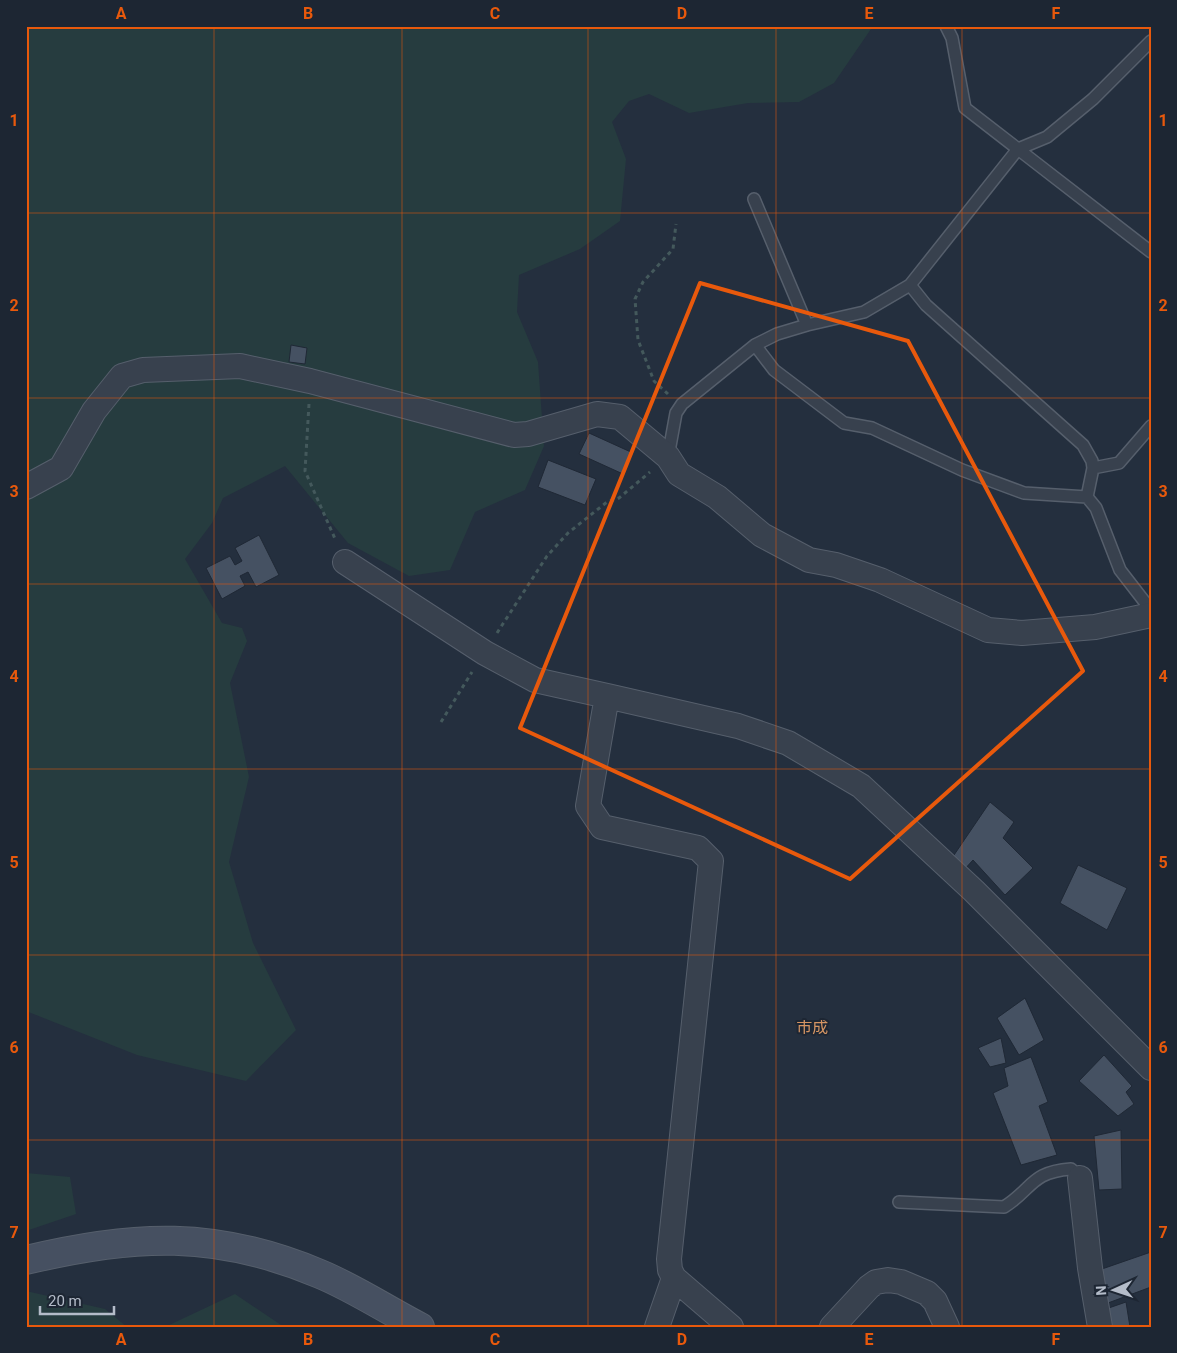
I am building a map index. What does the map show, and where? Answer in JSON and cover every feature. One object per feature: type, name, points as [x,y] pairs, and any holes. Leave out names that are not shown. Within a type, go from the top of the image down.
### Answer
[{"type":"street","points":[[26,487],[61,468],[94,411],[122,376],[144,370],[240,366],[310,381],[514,435],[528,434],[597,414],[620,417],[660,463],[717,497],[762,535],[808,560],[836,565],[880,580],[988,630],[1022,633],[1095,627],[1151,614]]},
{"type":"street","points":[[345,562],[485,653],[535,680],[738,726],[788,743],[861,786],[974,891],[1151,1068]]},
{"type":"street","points":[[607,696],[588,806],[602,827],[698,848],[711,861],[669,1259],[674,1278],[657,1327]]},
{"type":"street","points":[[1080,1178],[1090,1268],[1100,1327]]},
{"type":"street","points":[[26,1260],[120,1242],[203,1241],[241,1247],[321,1274],[420,1327]]},
{"type":"street","points":[[674,1278],[731,1327]]},
{"type":"street","points":[[832,1327],[868,1287],[876,1282],[888,1280],[901,1282],[927,1293],[935,1301],[947,1327]]},
{"type":"lane","points":[[946,26],[952,38],[965,108],[1151,252]]},
{"type":"lane","points":[[660,463],[676,413],[682,404],[755,345],[777,334],[864,312],[910,285],[1018,149],[1047,137],[1093,99],[1151,41]]},
{"type":"lane","points":[[754,199],[807,325]]},
{"type":"lane","points":[[910,285],[926,305],[1083,445],[1092,461],[1093,468],[1087,497]]},
{"type":"lane","points":[[755,345],[774,370],[844,423],[872,428],[962,470],[1024,493],[1087,497],[1096,508],[1120,570],[1151,610]]},
{"type":"lane","points":[[1093,468],[1119,463],[1151,426]]},
{"type":"lane","points":[[900,1202],[1004,1207],[1031,1181],[1042,1175],[1071,1169],[1080,1178]]},
{"type":"path","points":[[676,224],[673,249],[644,282],[636,299],[638,340],[654,381],[665,392],[682,404]]},
{"type":"path","points":[[310,381],[305,471],[345,562]]},
{"type":"path","points":[[441,722],[547,556],[568,533],[608,502],[620,498],[660,463]]},
{"type":"highlighted area","points":[[700,283],[908,341],[1083,671],[850,879],[520,728]]},
{"type":"green space","points":[[26,26],[873,26],[834,83],[799,102],[748,103],[689,113],[649,94],[629,101],[612,122],[626,159],[620,221],[580,249],[519,275],[517,312],[538,362],[544,446],[525,490],[475,512],[450,570],[409,576],[348,543],[285,466],[223,498],[212,523],[185,559],[222,623],[242,628],[247,641],[230,683],[249,777],[229,862],[253,943],[296,1030],[246,1081],[137,1055],[26,1011]]},
{"type":"green space","points":[[26,1173],[70,1177],[76,1214],[26,1231]]},
{"type":"green space","points":[[26,1291],[105,1309],[127,1327],[26,1327]]},
{"type":"green space","points":[[235,1294],[284,1327],[165,1327]]},
{"type":"building","points":[[291,345],[307,348],[305,364],[289,362]]},
{"type":"building","points":[[589,433],[633,453],[623,474],[579,454]]},
{"type":"building","points":[[548,460],[596,479],[585,505],[538,487]]},
{"type":"building","points":[[259,535],[279,575],[256,587],[248,572],[240,576],[245,586],[222,599],[206,568],[230,556],[235,565],[242,561],[235,548]]},
{"type":"building","points":[[990,802],[1014,822],[1003,838],[1033,868],[1005,895],[973,860],[963,871],[952,858]]},
{"type":"building","points":[[1078,865],[1127,888],[1107,930],[1060,903]]},
{"type":"building","points":[[1025,998],[1044,1040],[1019,1055],[997,1018]]},
{"type":"building","points":[[1001,1038],[1006,1063],[990,1067],[978,1048]]},
{"type":"building","points":[[1104,1055],[1132,1086],[1126,1092],[1134,1104],[1118,1116],[1079,1081]]},
{"type":"building","points":[[1031,1057],[1048,1102],[1039,1106],[1057,1155],[1021,1165],[993,1093],[1008,1086],[1004,1068]]},
{"type":"building","points":[[1121,1130],[1122,1189],[1099,1190],[1094,1136]]},
{"type":"building","points":[[1151,1252],[1151,1287],[1108,1303],[1099,1270]]},
{"type":"building","points":[[1126,1302],[1130,1327],[1103,1327],[1100,1311]]},
{"type":"district","name":"市成","points":[[812,1027]]}]
